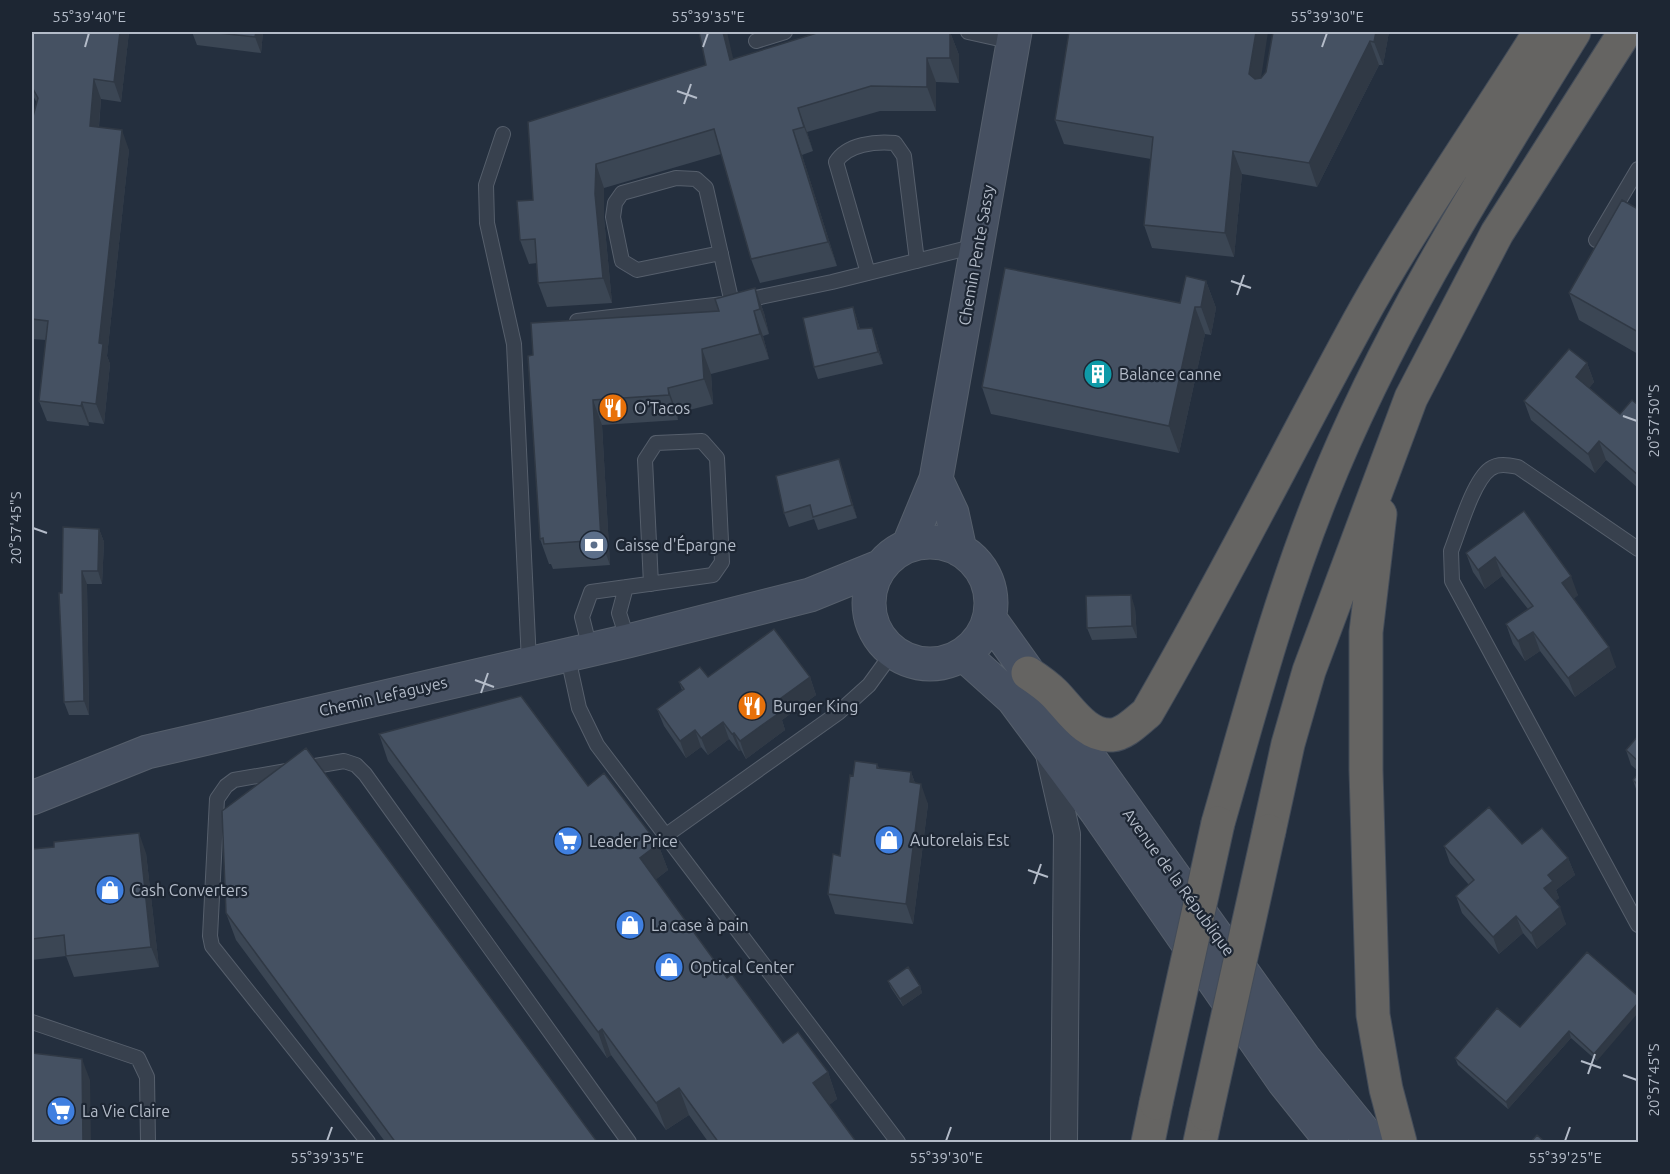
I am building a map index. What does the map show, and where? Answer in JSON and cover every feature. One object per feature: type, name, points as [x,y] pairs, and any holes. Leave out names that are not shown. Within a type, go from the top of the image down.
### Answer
[{"type":"highway","points":[[1028,673],[1053,692],[1081,723],[1098,732],[1113,735],[1128,729],[1147,713],[1238,552],[1360,320],[1423,212],[1540,32]]},
{"type":"highway","points":[[1148,1143],[1218,823],[1287,585],[1352,423],[1464,211],[1574,32]]},
{"type":"highway","points":[[1203,1128],[1288,744],[1309,671],[1386,461],[1411,398],[1497,233],[1625,32]]},
{"type":"highway","points":[[1386,461],[1366,632],[1366,770],[1373,1015],[1386,1089],[1400,1143]]},
{"type":"main road","name":"Chemin Pente Sassy","points":[[909,544],[936,479],[1014,37]]},
{"type":"main road","points":[[936,479],[952,513],[960,550]]},
{"type":"main road","points":[[934,542],[960,550],[971,557],[987,579],[992,606],[990,619],[980,639],[964,655],[950,662],[920,664],[893,652],[882,642],[869,615],[870,590],[879,567],[895,552],[909,544],[934,542]]},
{"type":"main road","name":"Chemin Lefaguyes","points":[[32,798],[147,752],[628,640],[810,595],[879,567]]},
{"type":"main road","points":[[810,595],[869,615]]},
{"type":"main road","name":"Avenue de la République","points":[[990,619],[1304,1058],[1371,1143]]},
{"type":"main road","name":"Avenue de la République","points":[[964,655],[1013,699],[1047,744],[1284,1082],[1332,1143]]},
{"type":"street","points":[[1047,744],[1067,834],[1064,1143]]},
{"type":"lane","points":[[756,40],[785,32]]},
{"type":"lane","points":[[968,32],[1014,37]]},
{"type":"lane","points":[[503,134],[486,185],[487,223],[514,344],[529,662]]},
{"type":"lane","points":[[868,273],[836,162],[841,154],[875,141],[895,142],[904,156],[917,261]]},
{"type":"lane","points":[[1596,240],[1635,184],[1638,169]]},
{"type":"lane","points":[[721,253],[637,270],[629,267],[622,261],[613,217],[615,203],[622,193],[676,178],[696,179],[706,188],[721,253],[732,303]]},
{"type":"lane","points":[[568,322],[732,303],[868,273],[978,245]]},
{"type":"lane","points":[[651,584],[645,460],[656,443],[702,441],[717,458],[722,562],[713,575],[651,584],[591,592],[582,617],[579,651],[579,708],[597,745],[898,1143]]},
{"type":"lane","points":[[1638,549],[1518,467],[1504,465],[1491,468],[1481,480],[1451,551],[1450,563],[1452,582],[1638,925]]},
{"type":"lane","points":[[626,587],[619,613],[628,640]]},
{"type":"lane","points":[[665,836],[838,713],[870,685],[893,652]]},
{"type":"lane","points":[[368,1143],[212,946],[210,936],[217,799],[234,780],[344,761],[356,765],[365,774],[629,1143]]},
{"type":"lane","points":[[32,1022],[138,1058],[147,1077],[148,1143]]},
{"type":"building","points":[[32,32],[120,32],[114,82],[94,79],[90,126],[122,130],[99,343],[103,344],[96,404],[82,402],[81,406],[39,401],[48,321],[32,319],[32,120],[38,98],[32,87]]},
{"type":"building","points":[[209,32],[256,32],[255,37]]},
{"type":"building","points":[[699,32],[723,32],[730,60],[820,32],[950,32],[950,58],[927,58],[927,87],[871,86],[798,108],[804,127],[793,130],[828,242],[751,259],[714,129],[596,164],[595,194],[603,278],[538,283],[535,239],[520,240],[517,201],[533,200],[528,122],[706,65]]},
{"type":"building","points":[[1069,32],[1256,32],[1249,74],[1255,79],[1261,78],[1266,72],[1273,32],[1376,32],[1374,42],[1370,41],[1309,163],[1233,151],[1225,233],[1144,225],[1153,137],[1055,120]]},
{"type":"building","points":[[1622,200],[1638,209],[1638,332],[1569,293]]},
{"type":"building","name":"Balance canne","points":[[1005,268],[1180,303],[1186,276],[1206,281],[1201,307],[1195,307],[1169,426],[982,387]]},
{"type":"building","points":[[755,288],[760,309],[754,311],[760,334],[702,349],[704,379],[668,388],[669,395],[593,400],[601,540],[544,544],[543,538],[540,539],[528,356],[533,355],[531,323],[719,311],[715,299]]},
{"type":"building","points":[[853,307],[858,329],[872,328],[878,352],[814,367],[803,318]]},
{"type":"building","points":[[1569,349],[1587,363],[1576,377],[1620,414],[1632,400],[1638,405],[1638,475],[1599,441],[1588,454],[1524,401]]},
{"type":"building","points":[[839,459],[852,505],[813,517],[810,505],[784,513],[776,476]]},
{"type":"building","points":[[1524,511],[1571,576],[1562,583],[1609,647],[1568,678],[1533,632],[1518,641],[1506,624],[1533,606],[1495,557],[1478,570],[1466,553]]},
{"type":"building","points":[[63,527],[99,529],[98,571],[82,571],[84,701],[64,702],[59,593],[62,593]]},
{"type":"building","points":[[1131,595],[1132,626],[1087,628],[1086,596]]},
{"type":"building","points":[[774,629],[810,677],[773,704],[779,713],[740,741],[723,722],[701,738],[695,730],[680,741],[657,709],[684,689],[679,682],[700,667],[708,677]]},
{"type":"building","points":[[521,696],[588,786],[604,773],[658,844],[640,858],[727,978],[732,974],[783,1043],[798,1032],[828,1072],[813,1083],[857,1143],[719,1143],[679,1088],[656,1103],[602,1029],[598,1032],[379,734]]},
{"type":"building","points":[[1638,736],[1638,761],[1626,750]]},
{"type":"building","points":[[306,748],[598,1143],[396,1143],[226,913],[222,811]]},
{"type":"building","points":[[855,761],[877,764],[877,768],[911,772],[910,782],[921,784],[906,904],[828,894],[833,854],[840,856],[850,775],[853,776]]},
{"type":"building","points":[[1638,774],[1638,785],[1633,780]]},
{"type":"building","points":[[1489,807],[1522,844],[1542,828],[1568,858],[1548,875],[1553,881],[1544,888],[1560,907],[1531,933],[1516,916],[1493,937],[1456,896],[1474,880],[1444,846]]},
{"type":"building","points":[[139,833],[151,947],[66,956],[64,935],[32,939],[32,849],[54,847],[54,842]]},
{"type":"building","points":[[1587,952],[1638,996],[1638,1003],[1594,1054],[1569,1031],[1506,1102],[1455,1058],[1497,1008],[1520,1027]]},
{"type":"building","points":[[908,967],[920,986],[900,999],[888,981]]},
{"type":"building","name":"La Vie Claire","points":[[32,1053],[82,1059],[83,1143],[32,1143]]},
{"type":"building","points":[[1537,1135],[1546,1143],[1530,1143]]},
{"type":"place","name":"Balance canne","points":[[1098,374]]},
{"type":"place","name":"O'Tacos","points":[[613,408]]},
{"type":"place","name":"Caisse d'Épargne","points":[[594,545]]},
{"type":"place","name":"Burger King","points":[[752,706]]},
{"type":"place","name":"Autorelais Est","points":[[889,840]]},
{"type":"place","name":"Leader Price","points":[[568,841]]},
{"type":"place","name":"Cash Converters","points":[[110,890]]},
{"type":"place","name":"La case à pain","points":[[630,925]]},
{"type":"place","name":"Optical Center","points":[[669,967]]},
{"type":"place","name":"La Vie Claire","points":[[61,1111]]}]
